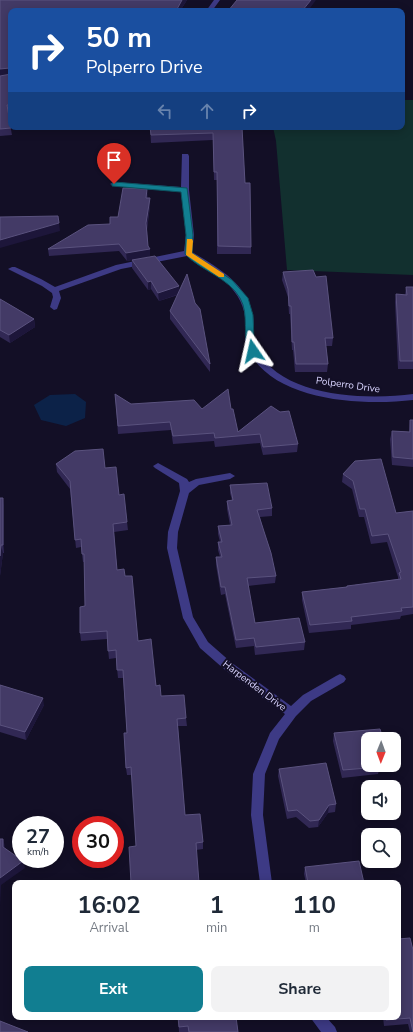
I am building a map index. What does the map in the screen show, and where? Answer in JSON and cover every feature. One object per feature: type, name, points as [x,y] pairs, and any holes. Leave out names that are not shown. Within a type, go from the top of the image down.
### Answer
[{"type":"street","points":[[54,290],[119,267],[163,257],[188,254],[190,235],[185,190],[185,156]]},
{"type":"street","points":[[114,184],[185,190]]},
{"type":"street","name":"Polperro Drive","points":[[188,254],[229,281],[244,298],[249,315],[250,340],[253,351],[262,364],[274,375],[298,386],[324,394],[376,400],[397,400],[413,397]]},
{"type":"street","points":[[12,269],[54,290],[57,297],[54,307]]},
{"type":"street","points":[[158,466],[184,481],[185,491]]},
{"type":"street","points":[[185,491],[196,482],[230,476]]},
{"type":"street","name":"Harpenden Drive","points":[[185,491],[173,532],[172,548],[188,618],[204,644],[228,666],[292,713],[274,736],[259,774],[257,815],[266,880]]},
{"type":"street","points":[[292,713],[307,698],[340,678]]},
{"type":"street","points":[[319,1020],[330,1032]]},
{"type":"green space","points":[[405,100],[413,100],[413,275],[287,270],[276,141],[274,130],[405,130]]},
{"type":"water","points":[[75,394],[86,402],[85,418],[66,426],[41,420],[34,405],[50,395]]},
{"type":"building","points":[[0,0],[182,0],[178,8],[8,8],[8,68],[0,69]]},
{"type":"building","points":[[237,0],[311,0],[304,8],[230,8]]},
{"type":"building","points":[[8,75],[8,128],[0,129],[0,76]]},
{"type":"building","points":[[150,130],[242,130],[245,183],[250,183],[251,247],[218,246],[217,172],[214,172],[213,133],[151,135]]},
{"type":"building","points":[[123,188],[147,189],[146,198],[150,198],[146,223],[148,246],[150,249],[126,253],[119,244],[48,249],[88,225],[110,224],[110,217],[118,217]]},
{"type":"building","points":[[58,216],[59,223],[0,240],[0,217]]},
{"type":"building","points":[[155,256],[179,286],[158,293],[151,281],[148,282],[132,260]]},
{"type":"building","points":[[313,270],[316,277],[326,276],[333,338],[325,338],[328,364],[296,364],[294,342],[292,342],[291,306],[289,306],[288,289],[283,272]]},
{"type":"building","points":[[187,274],[195,303],[200,309],[210,364],[170,311]]},
{"type":"building","points":[[406,287],[413,287],[413,361],[400,361],[396,294],[407,295]]},
{"type":"building","points":[[0,299],[34,319],[9,335],[0,330]]},
{"type":"building","points":[[228,389],[231,409],[233,409],[238,432],[271,406],[280,412],[289,411],[298,444],[263,447],[260,434],[215,438],[214,433],[173,436],[170,422],[118,426],[115,394],[131,404],[194,400],[202,409]]},
{"type":"building","points":[[410,420],[413,420],[413,459],[393,457],[392,431],[410,432]]},
{"type":"building","points":[[103,449],[105,468],[116,467],[119,495],[124,494],[127,522],[113,524],[117,570],[124,569],[125,576],[132,576],[138,641],[151,639],[156,686],[160,685],[161,696],[184,695],[186,718],[177,719],[185,815],[200,814],[203,842],[196,843],[199,880],[131,880],[129,847],[136,846],[131,767],[126,768],[124,733],[127,733],[123,670],[117,670],[116,650],[108,651],[107,631],[80,633],[80,607],[85,606],[84,554],[82,554],[81,539],[75,540],[70,481],[56,464],[75,451]]},
{"type":"building","points":[[381,459],[396,513],[413,511],[413,607],[401,608],[402,611],[351,617],[352,621],[310,625],[302,592],[401,579],[399,573],[401,572],[388,534],[372,536],[365,509],[360,509],[353,481],[343,474],[355,461]]},
{"type":"building","points":[[267,483],[272,508],[257,510],[271,553],[276,576],[247,578],[255,623],[299,618],[305,642],[256,647],[254,638],[236,640],[225,587],[221,587],[216,557],[222,557],[218,542],[222,542],[218,526],[232,525],[227,501],[233,500],[230,485]]},
{"type":"building","points":[[0,498],[3,498],[3,545],[1,545],[0,556]]},
{"type":"building","points":[[0,685],[43,698],[25,732],[0,725]]},
{"type":"building","points":[[380,729],[381,732],[361,732],[361,769],[343,770],[334,733]]},
{"type":"building","points":[[326,763],[336,804],[329,805],[319,820],[310,821],[297,810],[288,811],[279,769]]},
{"type":"building","points":[[0,839],[3,839],[3,847],[12,853],[12,868],[14,868],[0,878]]},
{"type":"building","points":[[359,861],[363,880],[307,880],[305,867]]},
{"type":"building","points":[[410,938],[413,950],[413,1032],[410,1018],[401,1019],[401,939]]},
{"type":"building","points":[[178,1020],[236,1020],[238,1032],[189,1032],[188,1026],[179,1027]]},
{"type":"building","points":[[0,1021],[28,1032],[0,1032]]},
{"type":"slow traffic","points":[[189,241],[188,254],[221,275]]},
{"type":"route","points":[[114,184],[185,190],[190,235],[188,254],[229,281],[244,298],[249,315],[250,340],[253,351]]}]
